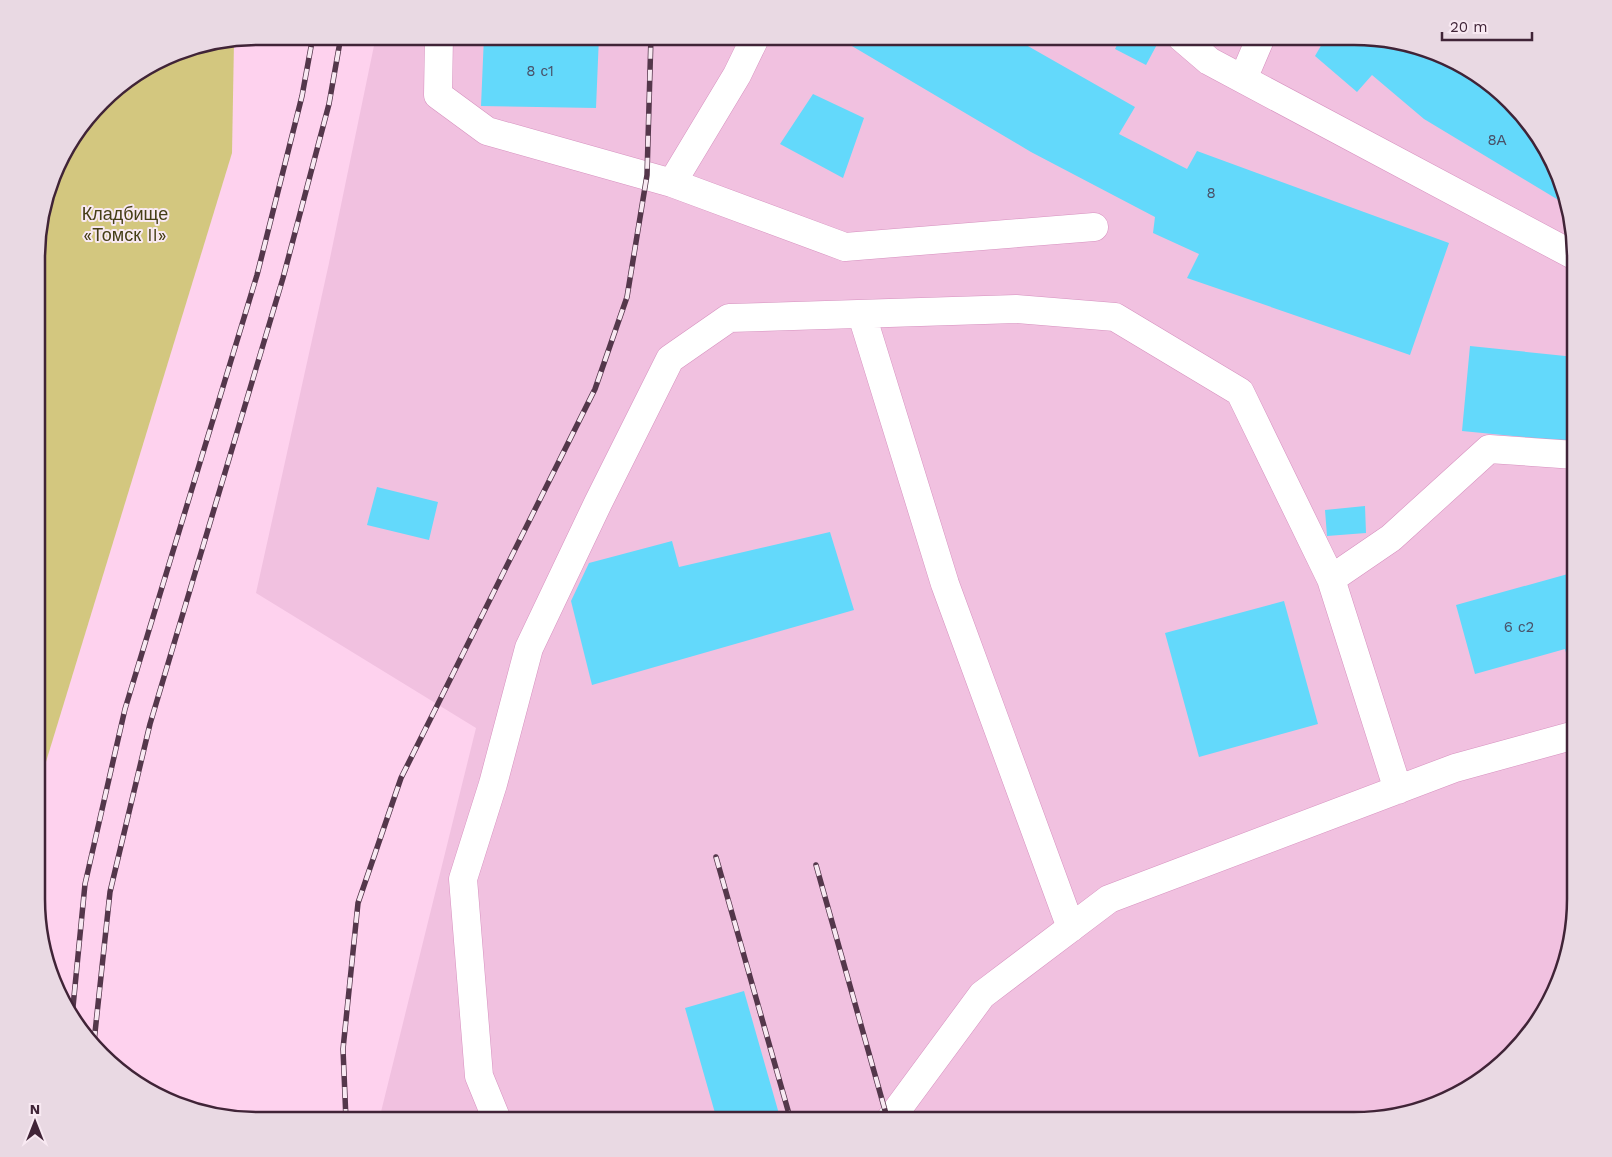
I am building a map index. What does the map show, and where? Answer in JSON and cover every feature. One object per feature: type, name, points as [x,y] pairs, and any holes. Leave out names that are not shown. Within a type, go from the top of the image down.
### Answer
[{"type":"lane","points":[[439,45],[438,95],[487,131],[672,183],[844,247],[1094,227]]},
{"type":"lane","points":[[672,183],[736,75],[751,45]]},
{"type":"lane","points":[[1190,45],[1209,61],[1567,252]]},
{"type":"lane","points":[[1243,79],[1258,45]]},
{"type":"lane","points":[[493,1112],[480,1076],[463,879],[493,784],[529,648],[598,503],[670,359],[729,318],[1016,309],[1115,317],[1240,392],[1330,579],[1398,790]]},
{"type":"lane","points":[[862,315],[945,584],[1071,928]]},
{"type":"lane","points":[[1330,579],[1391,538],[1489,449],[1567,454]]},
{"type":"lane","points":[[895,1112],[982,995],[1109,899],[1455,768],[1567,737]]},
{"type":"shaded area","points":[[374,45],[1368,45],[1422,56],[1448,67],[1472,81],[1494,98],[1523,128],[1545,164],[1560,203],[1567,244],[1567,913],[1556,967],[1545,993],[1531,1017],[1514,1039],[1484,1068],[1448,1090],[1409,1105],[1368,1112],[381,1112],[476,728],[256,593],[329,263]]},
{"type":"green space","name":"Кладбище «Томск II»","points":[[234,47],[232,153],[45,765],[45,244],[52,203],[67,164],[89,128],[128,89],[177,61],[203,52]]},
{"type":"building","points":[[484,45],[599,45],[596,108],[481,106]]},
{"type":"building","points":[[850,45],[1026,45],[1135,107],[1119,134],[1187,169],[1197,151],[1449,243],[1410,355],[1187,278],[1199,254],[1153,233],[1155,217],[1031,152]]},
{"type":"building","points":[[1117,45],[1157,45],[1146,65],[1115,49]]},
{"type":"building","points":[[1321,45],[1368,45],[1395,49],[1435,61],[1472,81],[1494,98],[1523,128],[1545,164],[1559,201],[1424,119],[1372,75],[1357,92],[1315,56]]},
{"type":"building","points":[[813,94],[864,118],[843,178],[780,144]]},
{"type":"building","points":[[1470,346],[1567,356],[1567,441],[1462,431]]},
{"type":"building","points":[[377,487],[438,502],[429,540],[367,525]]},
{"type":"building","points":[[1365,506],[1366,533],[1327,536],[1325,510]]},
{"type":"building","points":[[830,532],[854,610],[592,685],[571,601],[589,563],[672,541],[679,567]]},
{"type":"building","points":[[1567,574],[1567,656],[1565,649],[1475,674],[1456,605]]},
{"type":"building","points":[[1284,601],[1318,724],[1199,757],[1165,633]]},
{"type":"building","points":[[744,991],[778,1112],[715,1112],[685,1008]]},
{"type":"railway","points":[[73,1004],[85,884],[125,709],[257,275],[302,96],[311,45]]},
{"type":"railway","points":[[95,1035],[110,892],[150,724],[283,278],[329,104],[339,45]]},
{"type":"railway","points":[[346,1112],[343,1049],[358,903],[401,778],[595,389],[627,297],[647,175],[651,45]]},
{"type":"railway","points":[[716,857],[788,1112]]},
{"type":"railway","points":[[816,865],[885,1112]]}]
